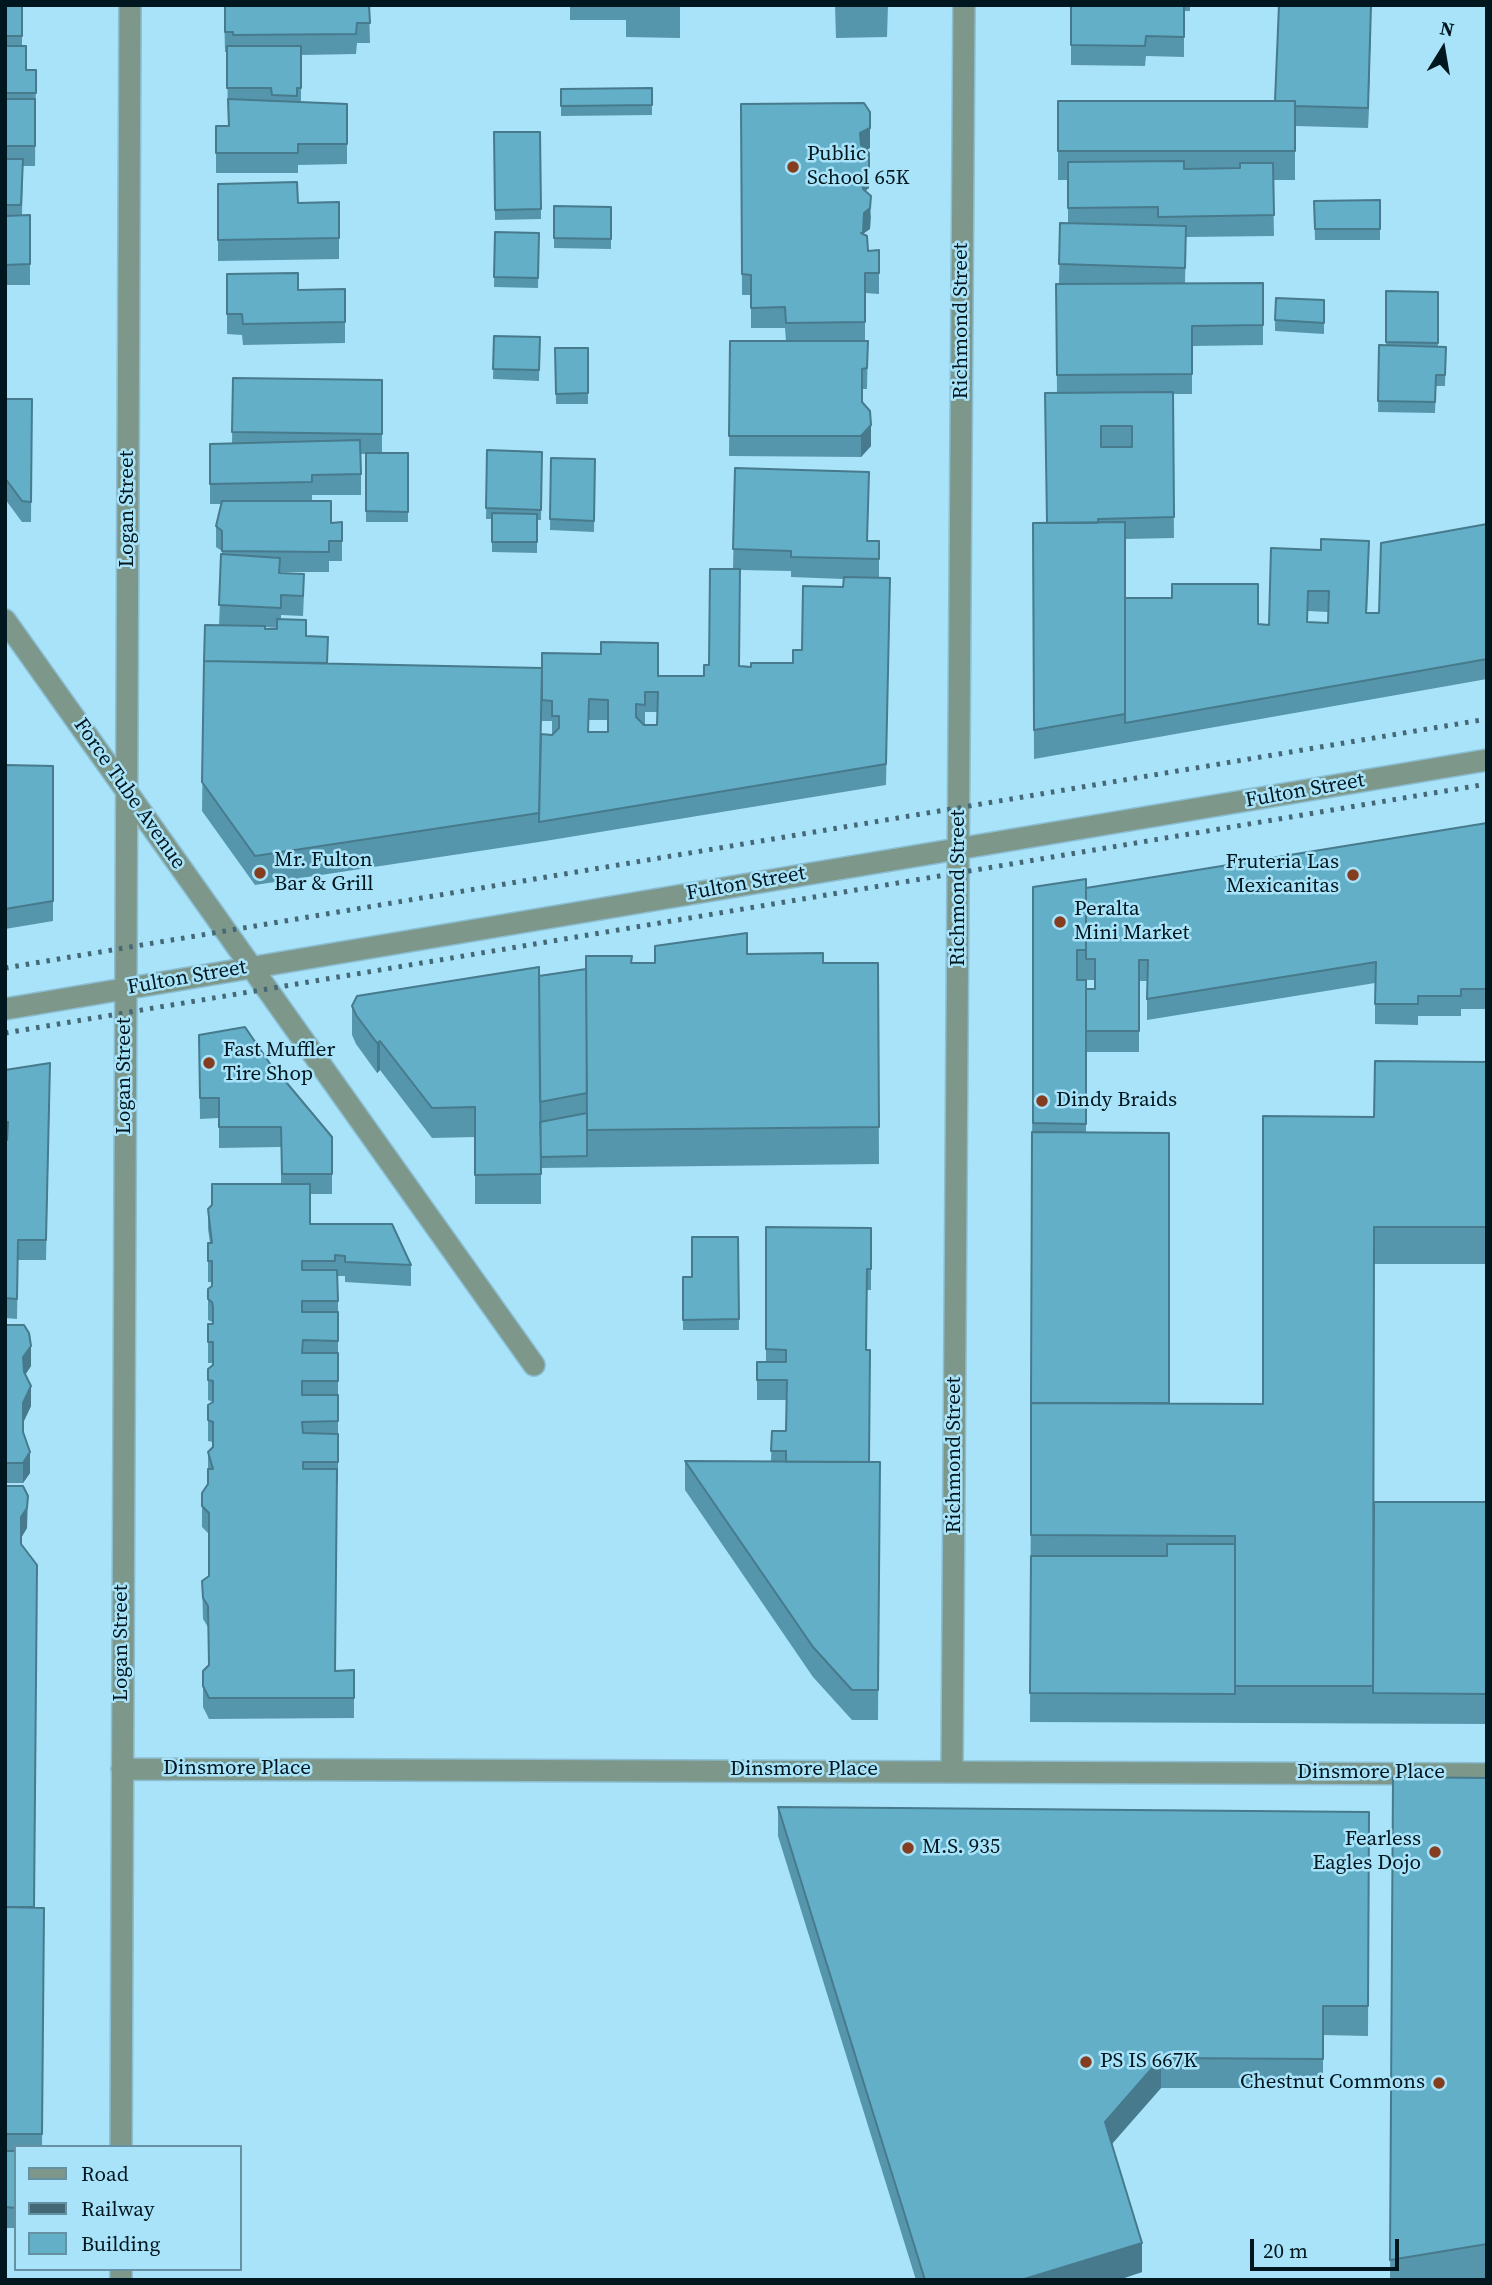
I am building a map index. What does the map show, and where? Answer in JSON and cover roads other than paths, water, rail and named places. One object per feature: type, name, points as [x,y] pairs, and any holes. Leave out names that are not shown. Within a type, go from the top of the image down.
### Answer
[{"type":"street","name":"Logan Street","points":[[121,2145],[130,5]]},
{"type":"street","name":"Richmond Street","points":[[952,1770],[964,5]]},
{"type":"street","name":"Force Tube Avenue","points":[[5,620],[534,1364]]},
{"type":"street","name":"Fulton Street","points":[[5,1009],[1487,760]]},
{"type":"street","name":"Dinsmore Place","points":[[122,1769],[1487,1774]]},
{"type":"railway","points":[[5,968],[1487,719]]},
{"type":"railway","points":[[5,1033],[1487,784]]},
{"type":"place","name":"Public School 65K","points":[[793,167]]},
{"type":"place","name":"Mr. Fulton Bar & Grill","points":[[260,873]]},
{"type":"place","name":"Fruteria Las Mexicanitas","points":[[1353,875]]},
{"type":"place","name":"Peralta Mini Market","points":[[1060,922]]},
{"type":"place","name":"Fast Muffler Tire Shop","points":[[209,1063]]},
{"type":"place","name":"Dindy Braids","points":[[1042,1101]]},
{"type":"place","name":"M.S. 935","points":[[908,1848]]},
{"type":"place","name":"Fearless Eagles Dojo","points":[[1435,1852]]},
{"type":"place","name":"PS IS 667K","points":[[1086,2062]]},
{"type":"place","name":"Chestnut Commons","points":[[1439,2083]]}]
